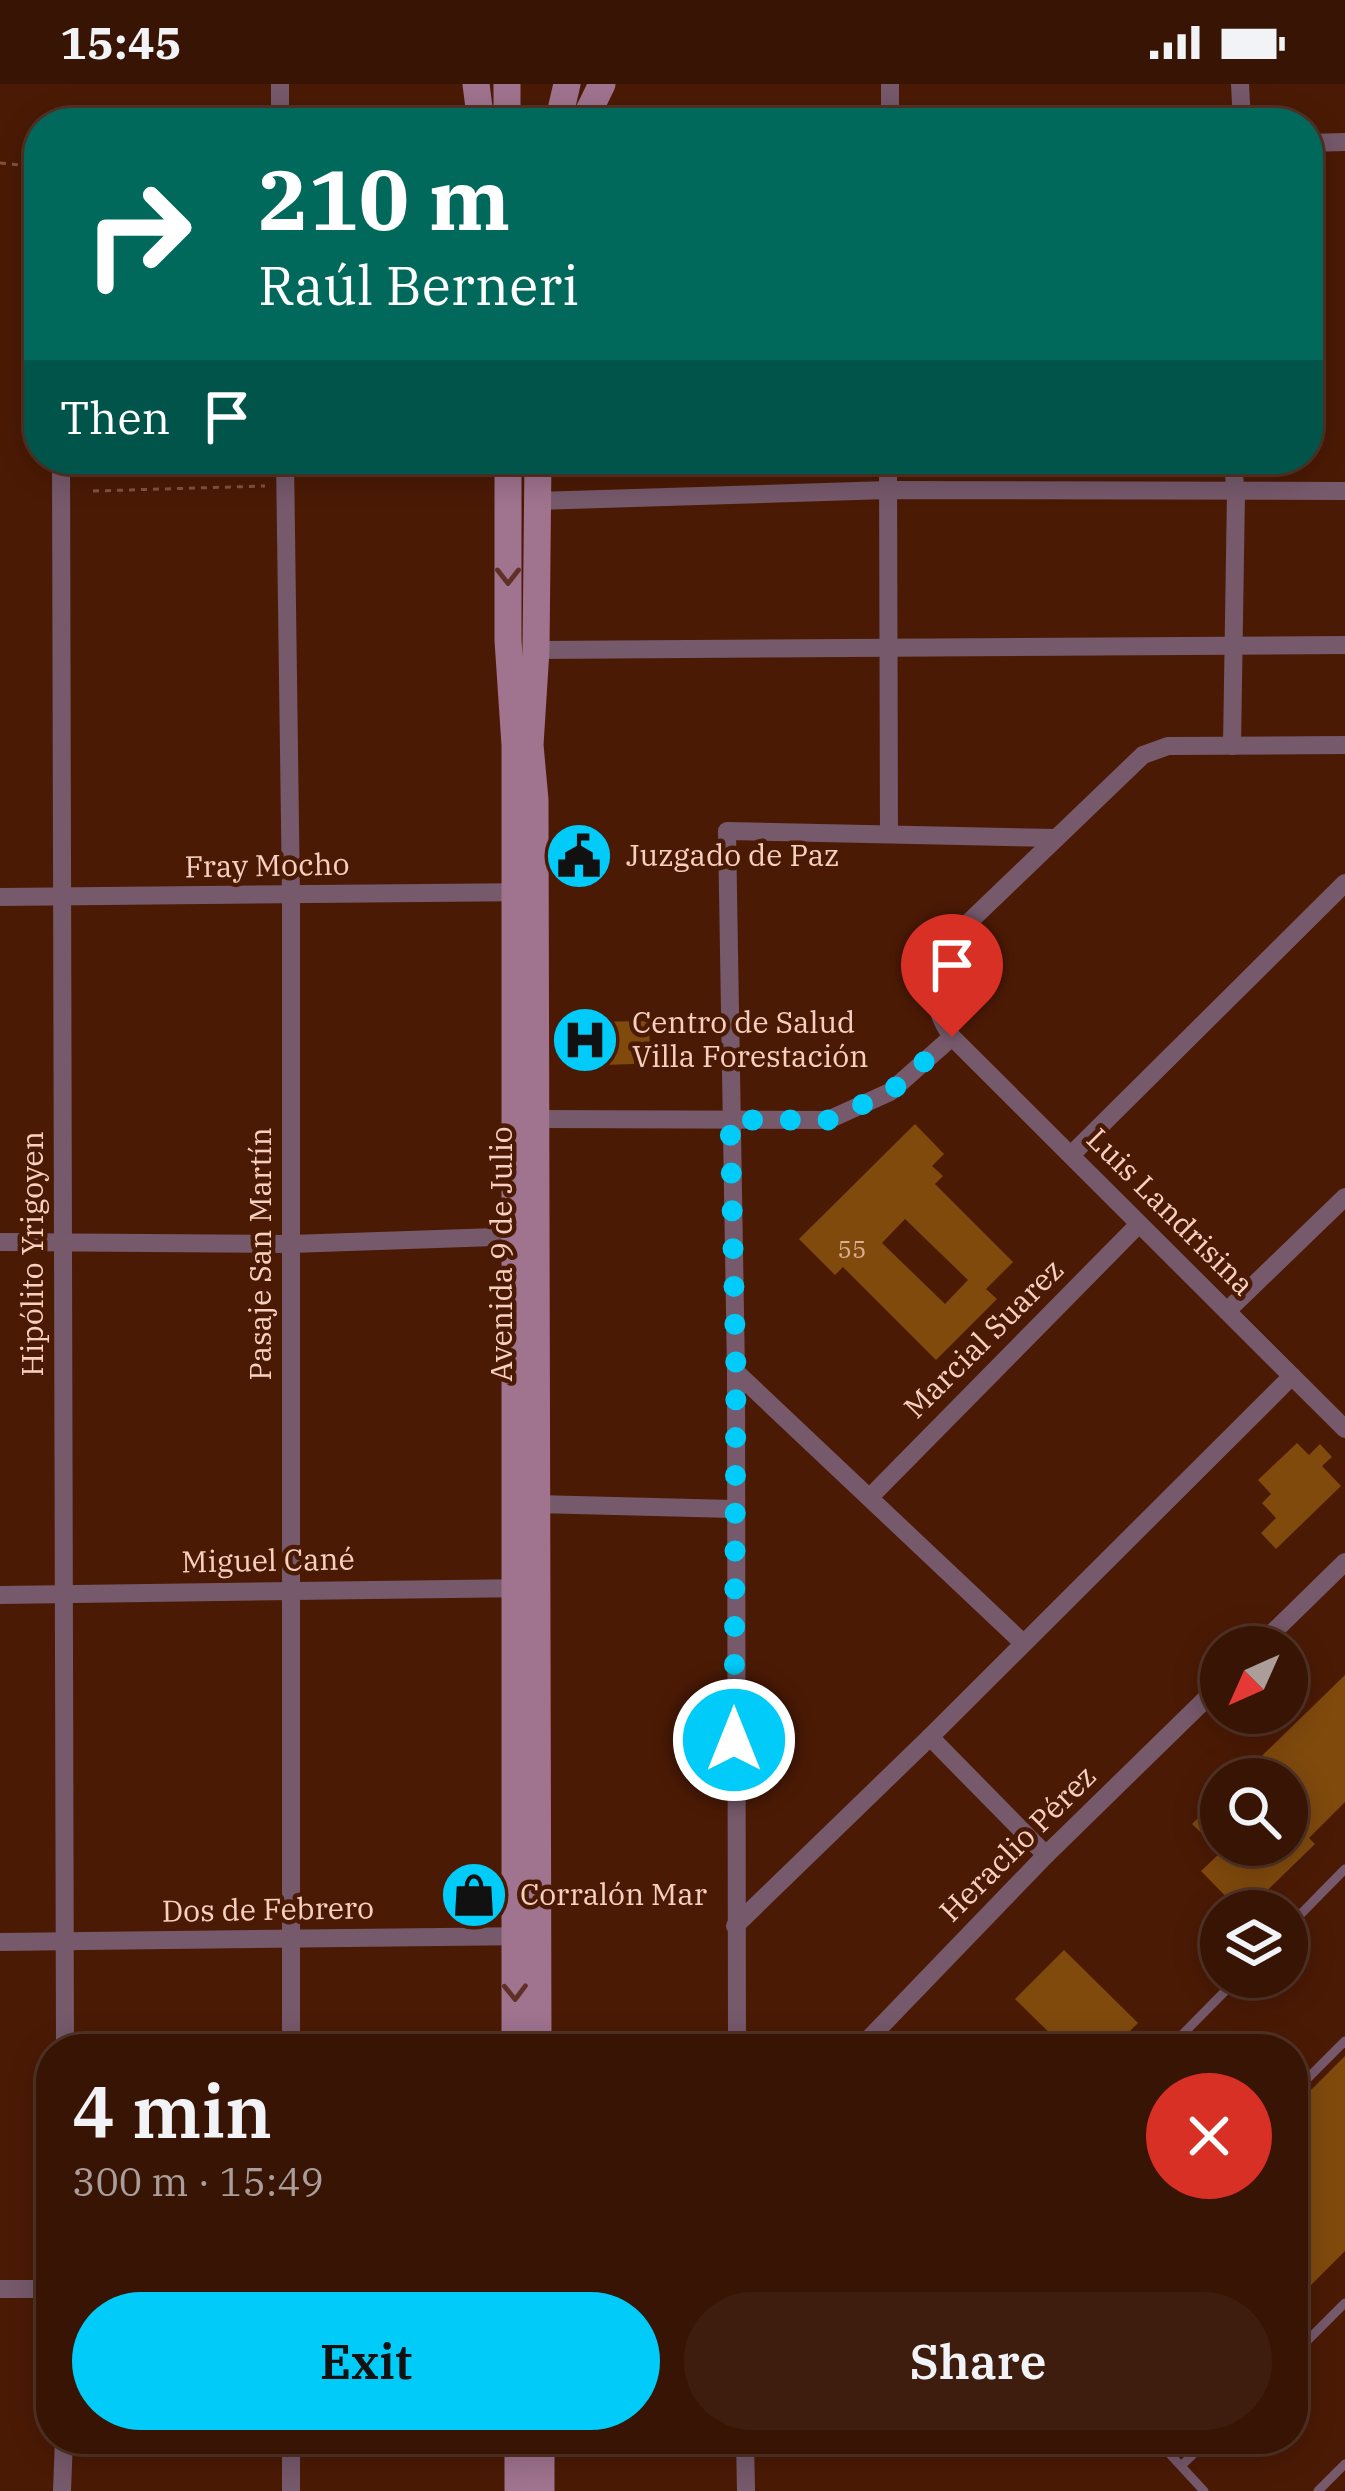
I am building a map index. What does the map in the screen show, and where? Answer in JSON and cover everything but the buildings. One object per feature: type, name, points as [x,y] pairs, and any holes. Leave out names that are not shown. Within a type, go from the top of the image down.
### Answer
[{"type":"main road","name":"Avenida 9 de Julio","points":[[508,474],[508,640],[535,1119],[525,1236],[536,1504],[526,1588]]},
{"type":"main road","name":"Avenida 9 de Julio","points":[[516,2034],[525,1936],[525,891],[539,475]]},
{"type":"main road","name":"Avenida 9 de Julio","points":[[525,1936],[536,2034]]},
{"type":"main road","points":[[518,2454],[518,2491]]},
{"type":"main road","points":[[541,2454],[541,2491]]},
{"type":"street","name":"Hipólito Yrigoyen","points":[[61,474],[65,2034]]},
{"type":"street","name":"Pasaje San Martín","points":[[285,474],[291,897],[291,2034]]},
{"type":"street","points":[[888,474],[889,834]]},
{"type":"street","points":[[1232,746],[1234,474]]},
{"type":"street","points":[[539,475],[888,490],[1345,490]]},
{"type":"street","points":[[536,650],[1345,645]]},
{"type":"street","points":[[535,1119],[828,1120],[890,1092],[952,1037],[938,1017],[932,981],[941,949],[1143,755],[1168,746],[1345,745]]},
{"type":"street","points":[[737,2034],[736,1372],[727,831],[1056,838]]},
{"type":"street","points":[[1071,1155],[1345,883]]},
{"type":"street","name":"Fray Mocho","points":[[0,897],[525,891]]},
{"type":"street","name":"Luis Landrisina","points":[[952,1037],[1345,1429]]},
{"type":"street","points":[[1227,1311],[1345,1197]]},
{"type":"street","name":"Marcial Suarez","points":[[871,1496],[1139,1224]]},
{"type":"street","points":[[0,1242],[291,1244],[525,1236]]},
{"type":"street","points":[[736,1372],[1022,1642]]},
{"type":"street","points":[[735,1925],[1292,1376]]},
{"type":"street","points":[[536,1504],[734,1508]]},
{"type":"street","points":[[1279,1626],[1345,1562]]},
{"type":"street","name":"Miguel Cané","points":[[0,1595],[526,1588]]},
{"type":"street","name":"Heraclio Pérez","points":[[874,2034],[1046,1855],[1200,1705]]},
{"type":"street","points":[[930,1737],[1046,1855]]},
{"type":"street","name":"Dos de Febrero","points":[[0,1942],[525,1936]]},
{"type":"street","points":[[0,2289],[36,2289]]},
{"type":"street","points":[[62,2491],[63,2454]]},
{"type":"street","points":[[291,2454],[291,2491]]},
{"type":"street","points":[[745,2454],[746,2491]]},
{"type":"lane","points":[[1308,1907],[1345,1869]]},
{"type":"lane","points":[[1183,2034],[1218,1998]]},
{"type":"lane","points":[[1308,2077],[1345,2041]]},
{"type":"lane","points":[[1308,2340],[1345,2303]]},
{"type":"lane","points":[[1171,2454],[1204,2491]]},
{"type":"lane","points":[[1182,2465],[1193,2454]]},
{"type":"lane","points":[[1318,2491],[1345,2464]]},
{"type":"path","points":[[92,491],[285,485]]},
{"type":"place","name":"Juzgado de Paz","points":[[579,856]]},
{"type":"place","name":"Centro de Salud Villa Forestación","points":[[585,1040]]},
{"type":"place","name":"Corralón Mar","points":[[474,1895]]},
{"type":"route","points":[[734,1740],[736,1372],[730,1120],[828,1120],[890,1092],[952,1037]]}]
